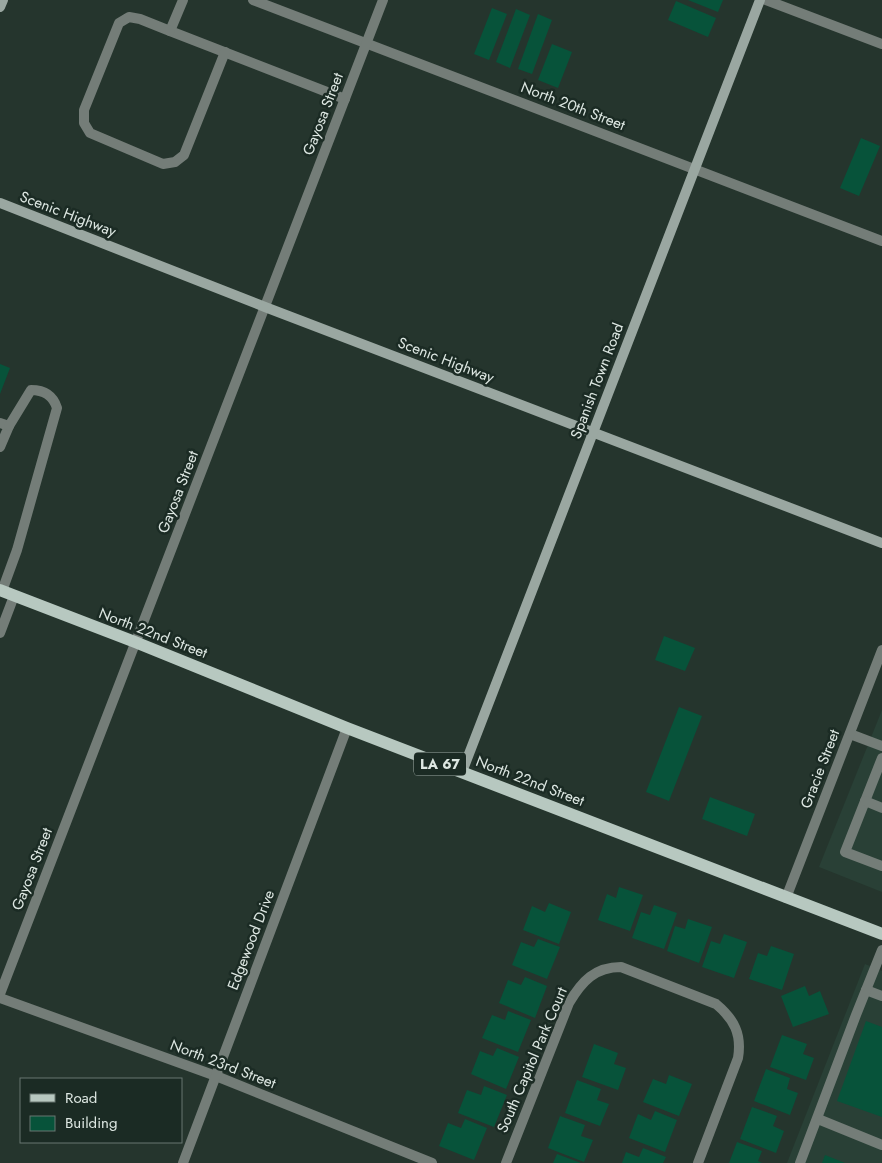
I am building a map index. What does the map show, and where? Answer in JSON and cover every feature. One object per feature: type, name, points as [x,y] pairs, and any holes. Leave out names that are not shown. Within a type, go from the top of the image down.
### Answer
[{"type":"main road","name":"North 22nd Street","points":[[5,593],[135,642],[346,728],[882,934]]},
{"type":"street","points":[[0,7],[3,0]]},
{"type":"street","points":[[170,31],[183,0]]},
{"type":"street","name":"North 20th Street","points":[[253,0],[882,241]]},
{"type":"street","name":"Gayosa Street","points":[[0,994],[383,0]]},
{"type":"street","name":"Spanish Town Road","points":[[462,772],[760,0]]},
{"type":"street","points":[[766,0],[882,44]]},
{"type":"street","points":[[225,52],[184,156],[175,162],[163,164],[90,133],[84,123],[84,110],[119,23],[129,18],[140,19],[170,31],[225,52],[345,99]]},
{"type":"street","name":"Scenic Highway","points":[[0,203],[265,307],[882,543]]},
{"type":"street","points":[[0,446],[4,425],[31,390],[41,390],[55,402],[57,408],[5,593],[0,633]]},
{"type":"street","name":"Gracie Street","points":[[786,898],[882,650]]},
{"type":"street","name":"Edgewood Drive","points":[[183,1163],[346,728]]},
{"type":"street","points":[[850,734],[882,746]]},
{"type":"street","points":[[882,758],[845,852],[882,866]]},
{"type":"street","points":[[865,801],[882,808]]},
{"type":"street","points":[[800,1163],[882,950]]},
{"type":"street","name":"South Capitol Park Court","points":[[506,1163],[569,1003],[576,991],[593,974],[608,966],[621,967],[716,1004],[733,1021],[738,1034],[740,1048],[738,1058],[698,1163]]},
{"type":"street","points":[[866,990],[882,996]]},
{"type":"street","name":"North 23rd Street","points":[[0,998],[216,1076],[420,1161],[432,1163]]},
{"type":"street","points":[[818,1119],[882,1145]]},
{"type":"shaded area","points":[[882,710],[882,892],[819,867]]},
{"type":"shaded area","points":[[865,964],[882,971],[882,1163],[787,1163]]},
{"type":"building","points":[[688,0],[723,0],[718,12]]},
{"type":"building","points":[[676,1],[716,18],[708,37],[668,20]]},
{"type":"building","points":[[492,8],[507,14],[489,60],[474,54]]},
{"type":"building","points":[[516,9],[530,15],[510,68],[496,62]]},
{"type":"building","points":[[538,14],[552,20],[532,74],[518,69]]},
{"type":"building","points":[[552,44],[572,52],[558,88],[538,80]]},
{"type":"building","points":[[861,138],[880,146],[859,196],[840,188]]},
{"type":"building","points":[[0,364],[10,368],[0,394]]},
{"type":"building","points":[[664,636],[695,648],[685,671],[655,660]]},
{"type":"building","points":[[679,707],[702,716],[669,801],[646,792]]},
{"type":"building","points":[[710,797],[755,814],[747,836],[702,819]]},
{"type":"building","points":[[619,887],[643,895],[630,931],[598,920],[607,894],[616,898]]},
{"type":"building","points":[[549,903],[571,912],[559,944],[523,930],[532,906],[545,912]]},
{"type":"building","points":[[654,905],[677,913],[664,949],[632,938],[641,912],[650,915]]},
{"type":"building","points":[[688,919],[712,927],[699,963],[667,951],[675,926],[685,929]]},
{"type":"building","points":[[724,934],[747,942],[734,978],[702,967],[711,941],[720,944]]},
{"type":"building","points":[[538,939],[560,947],[547,979],[512,965],[521,942],[534,947]]},
{"type":"building","points":[[771,946],[794,954],[782,990],[749,979],[758,953],[767,956]]},
{"type":"building","points":[[525,977],[547,986],[535,1018],[499,1003],[508,980],[521,985]]},
{"type":"building","points":[[805,986],[809,996],[820,991],[829,1014],[793,1027],[781,996]]},
{"type":"building","points":[[508,1011],[531,1020],[518,1052],[482,1038],[492,1015],[505,1020]]},
{"type":"building","points":[[866,1021],[882,1027],[882,1117],[837,1101]]},
{"type":"building","points":[[782,1035],[807,1044],[803,1054],[814,1058],[806,1080],[770,1067]]},
{"type":"building","points":[[594,1044],[618,1053],[614,1064],[626,1068],[618,1090],[582,1077]]},
{"type":"building","points":[[497,1048],[519,1057],[506,1089],[471,1074],[480,1051],[493,1056]]},
{"type":"building","points":[[766,1069],[790,1078],[787,1089],[798,1093],[790,1115],[754,1101]]},
{"type":"building","points":[[669,1075],[692,1084],[679,1116],[643,1102],[653,1079],[666,1084]]},
{"type":"building","points":[[577,1080],[601,1089],[597,1100],[609,1104],[600,1126],[565,1113]]},
{"type":"building","points":[[484,1086],[507,1095],[494,1127],[458,1113],[467,1090],[481,1095]]},
{"type":"building","points":[[752,1107],[777,1116],[773,1126],[784,1131],[776,1153],[740,1139]]},
{"type":"building","points":[[655,1111],[677,1120],[665,1152],[629,1138],[638,1114],[651,1120]]},
{"type":"building","points":[[560,1116],[585,1125],[581,1136],[593,1140],[584,1162],[548,1148]]},
{"type":"building","points":[[465,1119],[487,1128],[474,1160],[439,1146],[448,1123],[461,1128]]},
{"type":"building","points":[[737,1142],[762,1151],[758,1161],[762,1163],[729,1163]]},
{"type":"building","points":[[643,1148],[666,1157],[663,1163],[622,1163],[626,1152],[639,1157]]},
{"type":"building","points":[[557,1154],[581,1163],[553,1163]]},
{"type":"building","points":[[825,1155],[845,1163],[822,1163]]}]
